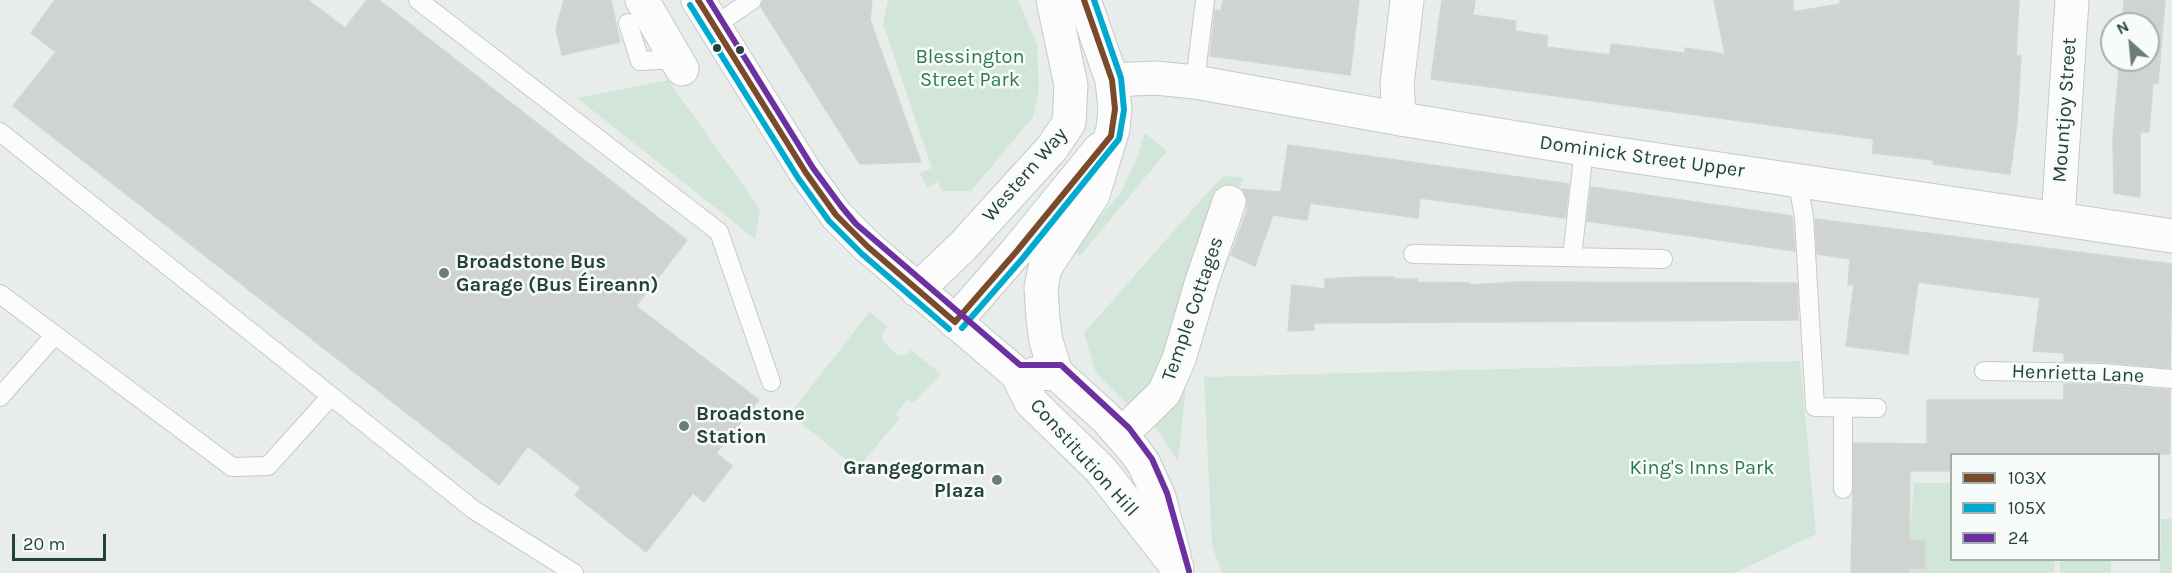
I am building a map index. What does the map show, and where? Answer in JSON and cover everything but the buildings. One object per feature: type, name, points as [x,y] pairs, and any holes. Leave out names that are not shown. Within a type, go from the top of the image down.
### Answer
[{"type":"main road","name":"Western Way","points":[[917,290],[963,246],[1052,148],[1069,123],[1071,85],[1053,0]]},
{"type":"main road","points":[[1056,373],[1046,341],[1043,319],[1041,288],[1045,268],[1093,195],[1111,136],[1115,109],[1112,80],[1084,0]]},
{"type":"main road","points":[[1401,119],[1397,85],[1407,0]]},
{"type":"main road","name":"Mountjoy Street","points":[[2058,219],[2072,0]]},
{"type":"main road","points":[[635,12],[680,64]]},
{"type":"main road","name":"Constitution Hill","points":[[706,14],[806,173],[836,215],[868,247],[1017,374],[1031,402],[1101,470],[1179,570]]},
{"type":"main road","name":"Dominick Street Upper","points":[[1112,80],[1156,78],[1195,82],[1584,149],[2172,236]]},
{"type":"main road","name":"Western Way","points":[[955,322],[1111,136]]},
{"type":"main road","name":"Temple Cottages","points":[[1122,434],[1164,393],[1179,359],[1229,202]]},
{"type":"main road","name":"Constitution Hill","points":[[1017,374],[1056,373],[1122,434],[1144,464],[1159,497],[1179,570]]},
{"type":"lane","points":[[418,0],[719,232],[771,382]]},
{"type":"lane","points":[[706,14],[752,0]]},
{"type":"lane","points":[[1195,82],[1205,0]]},
{"type":"lane","points":[[0,132],[474,510],[574,573]]},
{"type":"lane","points":[[1572,257],[1584,149]]},
{"type":"lane","points":[[1797,179],[1804,217],[1815,407],[1877,408]]},
{"type":"lane","points":[[1413,254],[1663,259]]},
{"type":"lane","points":[[0,294],[232,467],[268,466],[332,396]]},
{"type":"lane","points":[[0,397],[54,336]]},
{"type":"lane","name":"Henrietta Lane","points":[[1984,371],[2102,373],[2172,379]]},
{"type":"lane","points":[[1843,407],[1843,489]]},
{"type":"green space","name":"Blessington Street Park","points":[[888,0],[1018,0],[1037,45],[1039,89],[1033,117],[971,191],[942,191],[938,182],[927,188],[920,173],[932,168],[883,24]]},
{"type":"green space","points":[[668,80],[760,209],[755,239],[577,98]]},
{"type":"green space","points":[[1145,133],[1167,151],[1080,256],[1073,250],[1121,192],[1137,158]]},
{"type":"green space","points":[[1224,176],[1244,178],[1148,391],[1135,403],[1127,404],[1096,373],[1084,333]]},
{"type":"green space","points":[[869,312],[888,326],[882,334],[883,341],[891,349],[898,355],[906,355],[911,350],[941,374],[913,403],[907,399],[896,415],[899,419],[857,469],[790,414]]},
{"type":"green space","name":"King's Inns Park","points":[[1800,361],[1816,534],[1735,573],[1222,573],[1212,545],[1204,377]]},
{"type":"green space","points":[[1186,388],[1178,461],[1155,427]]},
{"type":"green space","points":[[1914,483],[1950,483],[1950,561],[2055,561],[2054,573],[1909,573],[1909,568],[1925,568],[1925,541],[1909,540]]},
{"type":"green space","points":[[2161,519],[2172,519],[2172,573],[2160,573]]},
{"type":"green space","points":[[2060,561],[2111,561],[2111,573],[2060,573]]},
{"type":"transit line","name":"103X","points":[[698,0],[806,173],[836,215],[868,247],[955,322]]},
{"type":"transit line","name":"24","points":[[709,0],[813,168],[856,224],[1020,365],[1061,365],[1129,428],[1152,459],[1167,493],[1189,571]]},
{"type":"transit line","name":"103X","points":[[955,322],[1111,136],[1115,109],[1112,80],[1084,0]]},
{"type":"transit line","name":"105X","points":[[962,328],[1023,258],[1119,139],[1124,110],[1121,78],[1094,0]]},
{"type":"transit line","name":"105X","points":[[690,5],[798,178],[829,221],[862,254],[949,329]]},
{"type":"place","name":"Broadstone Bus Garage (Bus Éireann)","points":[[444,273]]},
{"type":"place","name":"Broadstone Station","points":[[684,426]]},
{"type":"place","name":"Grangegorman Plaza","points":[[997,480]]}]
